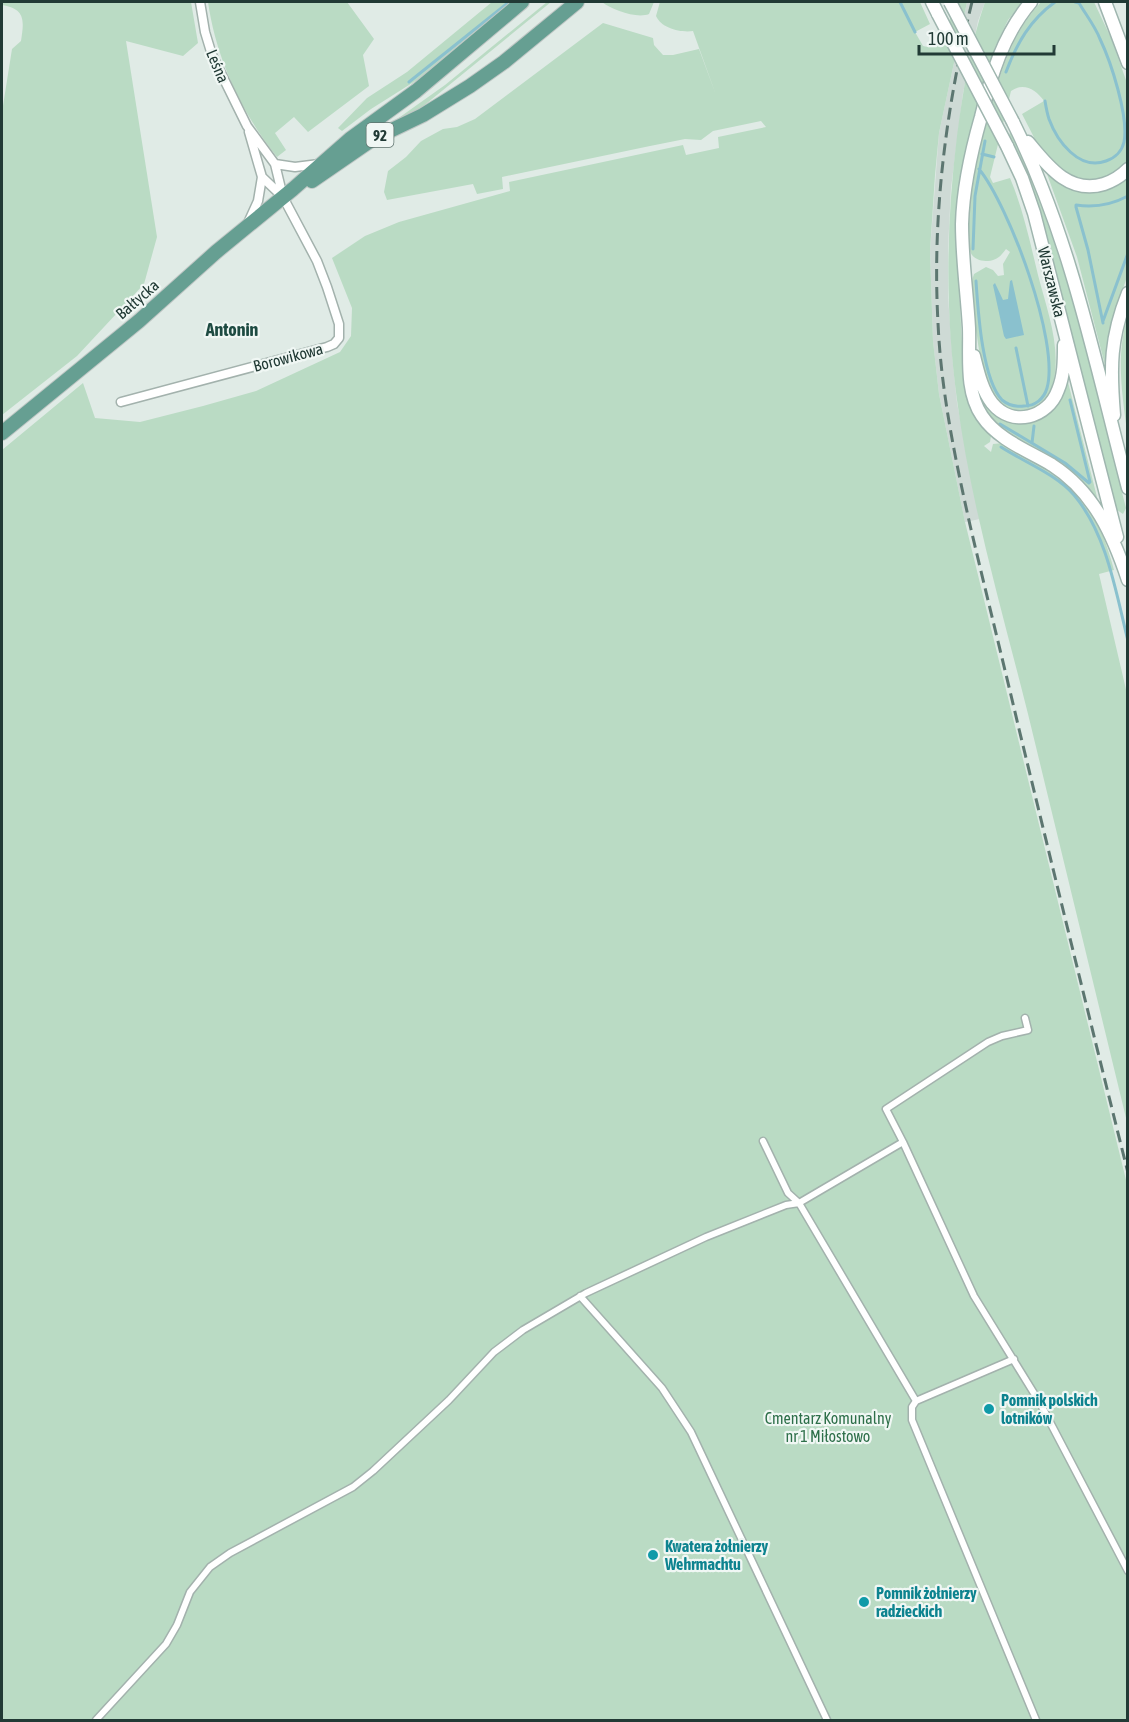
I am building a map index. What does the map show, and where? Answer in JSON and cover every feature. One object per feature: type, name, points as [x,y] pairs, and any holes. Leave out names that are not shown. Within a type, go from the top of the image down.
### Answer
[{"type":"main road","name":"Bałtycka","points":[[2,433],[139,321],[350,139],[431,79],[522,2]]},
{"type":"main road","name":"Bałtycka","points":[[288,193],[312,181],[373,139],[423,115],[462,91],[504,62],[577,2]]},
{"type":"main road","name":"Warszawska","points":[[932,2],[1007,146],[1030,202],[1128,580]]},
{"type":"main road","name":"Warszawska","points":[[950,2],[1013,122],[1041,184],[1067,255],[1128,488]]},
{"type":"main road","points":[[1031,2],[1009,33],[1000,52],[987,91],[969,165],[962,225],[969,327],[970,383],[980,413],[999,434],[1060,471],[1087,495],[1108,532],[1128,580]]},
{"type":"main road","points":[[1103,4],[1128,63]]},
{"type":"main road","points":[[1013,122],[1044,161],[1068,181],[1081,185],[1100,185],[1119,177],[1128,169]]},
{"type":"main road","points":[[1117,449],[1111,362],[1115,330],[1128,293]]},
{"type":"main road","points":[[969,327],[980,377],[988,396],[1001,411],[1009,416],[1023,418],[1041,412],[1058,392],[1064,358],[1062,322]]},
{"type":"street","name":"Leśna","points":[[200,2],[212,55],[247,126],[262,177],[258,201],[245,229]]},
{"type":"street","name":"Leśna","points":[[247,126],[275,164],[288,193]]},
{"type":"street","points":[[275,164],[295,167],[320,164]]},
{"type":"street","points":[[262,177],[288,193]]},
{"type":"street","name":"Borowikowa","points":[[121,402],[327,347],[339,338],[339,324],[327,287],[288,193]]},
{"type":"street","points":[[1025,1018],[1028,1030],[988,1042],[886,1109],[974,1296],[1040,1403],[1128,1572]]},
{"type":"street","points":[[762,1141],[788,1193],[799,1203],[916,1401]]},
{"type":"street","points":[[96,1720],[166,1644],[177,1625],[190,1592],[210,1567],[230,1553],[353,1487],[399,1448],[494,1352],[523,1330],[580,1296],[728,1228],[786,1205],[799,1203],[903,1142]]},
{"type":"street","points":[[580,1296],[662,1388],[691,1432],[827,1720]]},
{"type":"street","points":[[1014,1359],[916,1401],[912,1407],[912,1420],[1036,1720]]},
{"type":"shaded area","points":[[967,2],[985,2],[978,21],[963,93],[951,188],[948,248],[948,297],[957,403],[980,519],[965,522],[939,394],[933,341],[930,251],[939,133]]},
{"type":"green space","points":[[2,2],[191,2],[198,43],[183,56],[126,41],[157,237],[144,284],[77,356],[2,415],[2,112],[12,49],[21,41],[23,22],[16,10],[2,5]]},
{"type":"green space","points":[[208,2],[347,2],[374,39],[363,55],[369,86],[308,132],[294,117],[275,133],[286,150],[277,157],[252,122],[232,84],[217,44]]},
{"type":"green space","points":[[492,2],[513,2],[417,80],[371,109],[342,131],[338,128],[367,98],[407,72]]},
{"type":"green space","points":[[547,2],[551,2],[421,108],[393,122],[445,85]]},
{"type":"green space","points":[[602,2],[654,2],[649,14],[631,15]]},
{"type":"green space","name":"Cmentarz Komunalny nr 1 Miłostowo","points":[[660,2],[920,2],[930,24],[915,32],[923,46],[932,47],[943,40],[949,25],[953,2],[967,2],[939,133],[930,251],[933,341],[939,394],[965,522],[1127,1184],[1127,1720],[2,1720],[2,450],[83,383],[95,418],[140,422],[256,391],[340,352],[351,336],[352,308],[332,258],[365,236],[399,222],[510,191],[509,182],[683,145],[686,155],[719,148],[718,137],[766,127],[761,121],[713,131],[701,140],[685,139],[502,177],[503,189],[477,194],[473,184],[387,200],[384,192],[388,171],[421,141],[443,129],[457,127],[475,119],[603,23],[653,38],[654,45],[663,55],[699,49],[716,95],[693,31],[677,30],[662,24],[656,16]]},
{"type":"green space","points":[[985,2],[1022,2],[1008,20],[995,47],[965,153],[958,200],[957,248],[964,381],[971,408],[991,436],[990,442],[984,446],[991,452],[993,444],[1003,443],[1066,482],[1084,500],[1097,522],[1114,570],[1099,574],[1128,698],[1127,1122],[988,558],[970,479],[957,400],[950,334],[948,268],[953,169],[971,51]]},
{"type":"green space","points":[[1041,2],[1094,2],[1111,38],[1127,83],[1127,162],[1106,178],[1088,182],[1070,177],[1042,153],[1022,114],[1044,101],[1029,88],[1021,87],[1011,91],[990,177],[993,183],[1010,178],[1015,190],[1049,316],[1056,359],[1052,387],[1047,398],[1032,410],[1018,412],[1007,408],[998,400],[985,375],[972,296],[974,274],[986,267],[998,276],[1004,275],[1003,264],[1010,252],[1006,249],[994,260],[988,261],[974,257],[970,249],[969,219],[974,172],[999,80],[1022,26]]},
{"type":"green space","points":[[1010,132],[1048,223],[1077,317],[1126,508],[1123,514],[1117,510],[1037,201],[1009,136]]},
{"type":"green space","points":[[1047,174],[1066,186],[1087,192],[1108,189],[1127,178],[1127,277],[1111,324],[1105,365],[1077,257]]},
{"type":"green space","points":[[1127,319],[1127,431],[1121,361]]},
{"type":"green space","points":[[1067,378],[1098,501],[1071,471],[1001,428],[991,418],[978,391],[1001,417],[1015,422],[1028,423],[1041,419],[1052,410],[1061,396]]},
{"type":"water","points":[[1012,280],[1024,335],[1006,339],[993,285],[995,283],[1003,300],[1008,299]]},
{"type":"waterway","points":[[409,82],[509,2]]},
{"type":"waterway","points":[[900,2],[915,32]]},
{"type":"waterway","points":[[1006,72],[1031,24],[1055,2]]},
{"type":"waterway","points":[[1045,101],[1049,119],[1057,136],[1063,145],[1078,158],[1096,163],[1109,160],[1120,151],[1125,131],[1122,104],[1114,75],[1096,30],[1079,3],[1075,2]]},
{"type":"waterway","points":[[973,249],[975,196],[985,141]]},
{"type":"waterway","points":[[982,154],[994,157]]},
{"type":"waterway","points":[[976,281],[982,344],[995,390],[1002,400],[1015,406],[1028,406],[1035,403],[1046,392],[1049,367],[1039,308],[1017,242],[991,187],[979,169]]},
{"type":"waterway","points":[[1103,323],[1076,205],[1103,205],[1128,196]]},
{"type":"waterway","points":[[1103,321],[1128,253]]},
{"type":"waterway","points":[[1016,348],[1028,406]]},
{"type":"waterway","points":[[1000,424],[1065,463],[1089,483],[1070,400]]},
{"type":"waterway","points":[[1032,443],[1034,426]]},
{"type":"waterway","points":[[1001,447],[1058,481],[1074,495],[1085,511],[1095,528],[1109,565],[1128,641]]},
{"type":"railway","points":[[972,2],[948,121],[939,202],[938,323],[945,399],[970,525],[1128,1173]]},
{"type":"place","name":"Pomnik polskich lotników","points":[[989,1409]]},
{"type":"place","name":"Kwatera żołnierzy Wehrmachtu","points":[[653,1555]]},
{"type":"place","name":"Pomnik żołnierzy radzieckich","points":[[864,1602]]},
{"type":"district","name":"Antonin","points":[[232,329]]}]
